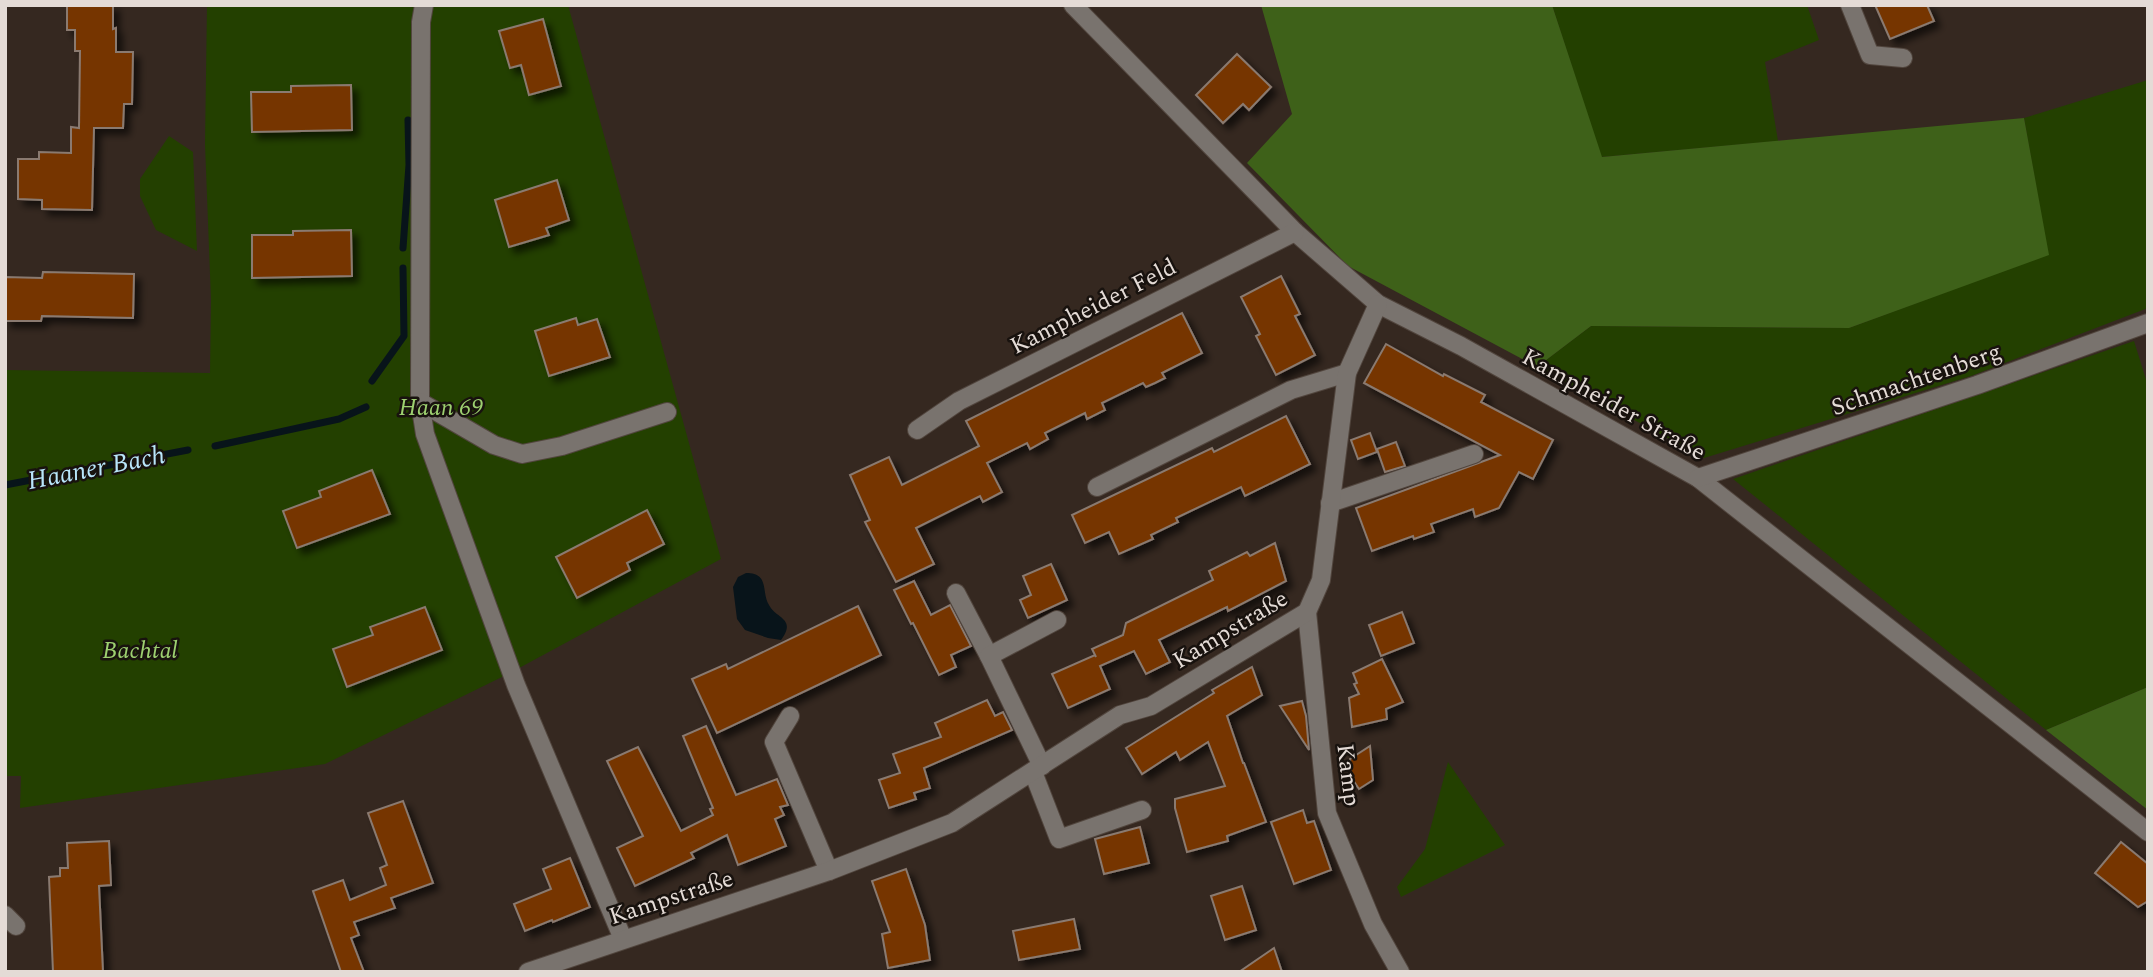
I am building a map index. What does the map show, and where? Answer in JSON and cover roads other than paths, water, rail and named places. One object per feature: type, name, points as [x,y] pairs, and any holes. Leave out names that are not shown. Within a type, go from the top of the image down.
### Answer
[{"type":"street","points":[[424,5],[421,22],[420,402],[425,434],[516,685],[623,939]]},
{"type":"street","name":"Kampheider Straße","points":[[1073,5],[1295,232],[1378,304],[1472,352],[1698,478],[2148,832]]},
{"type":"street","points":[[1850,5],[1870,55],[1903,58]]},
{"type":"street","name":"Kampheider Feld","points":[[916,430],[959,401],[1295,232]]},
{"type":"street","name":"Kampstraße","points":[[528,972],[829,871],[952,823],[1120,715],[1151,706],[1307,612],[1321,580],[1347,373],[1378,304]]},
{"type":"street","name":"Schmachtenberg","points":[[1698,478],[1977,385],[2148,323]]},
{"type":"street","points":[[1097,487],[1291,390],[1347,373]]},
{"type":"street","points":[[420,402],[494,445],[522,454],[562,446],[667,412]]},
{"type":"street","points":[[1330,503],[1474,454]]},
{"type":"street","points":[[956,593],[989,656],[1038,769],[1059,839],[1142,810]]},
{"type":"street","name":"Kamp","points":[[1307,612],[1327,813],[1373,924],[1400,972]]},
{"type":"street","points":[[989,656],[1057,620]]},
{"type":"street","points":[[790,716],[774,742],[829,871]]},
{"type":"waterway","name":"Haaner Bach","points":[[403,248],[409,165],[408,120]]},
{"type":"waterway","name":"Haaner Bach","points":[[372,381],[404,336],[403,268]]},
{"type":"waterway","name":"Haaner Bach","points":[[215,446],[339,419],[366,407]]},
{"type":"waterway","name":"Haaner Bach","points":[[5,485],[188,450]]},
{"type":"park label","name":"Haan 69","points":[[441,407]]},
{"type":"park label","name":"Bachtal","points":[[140,650]]}]
